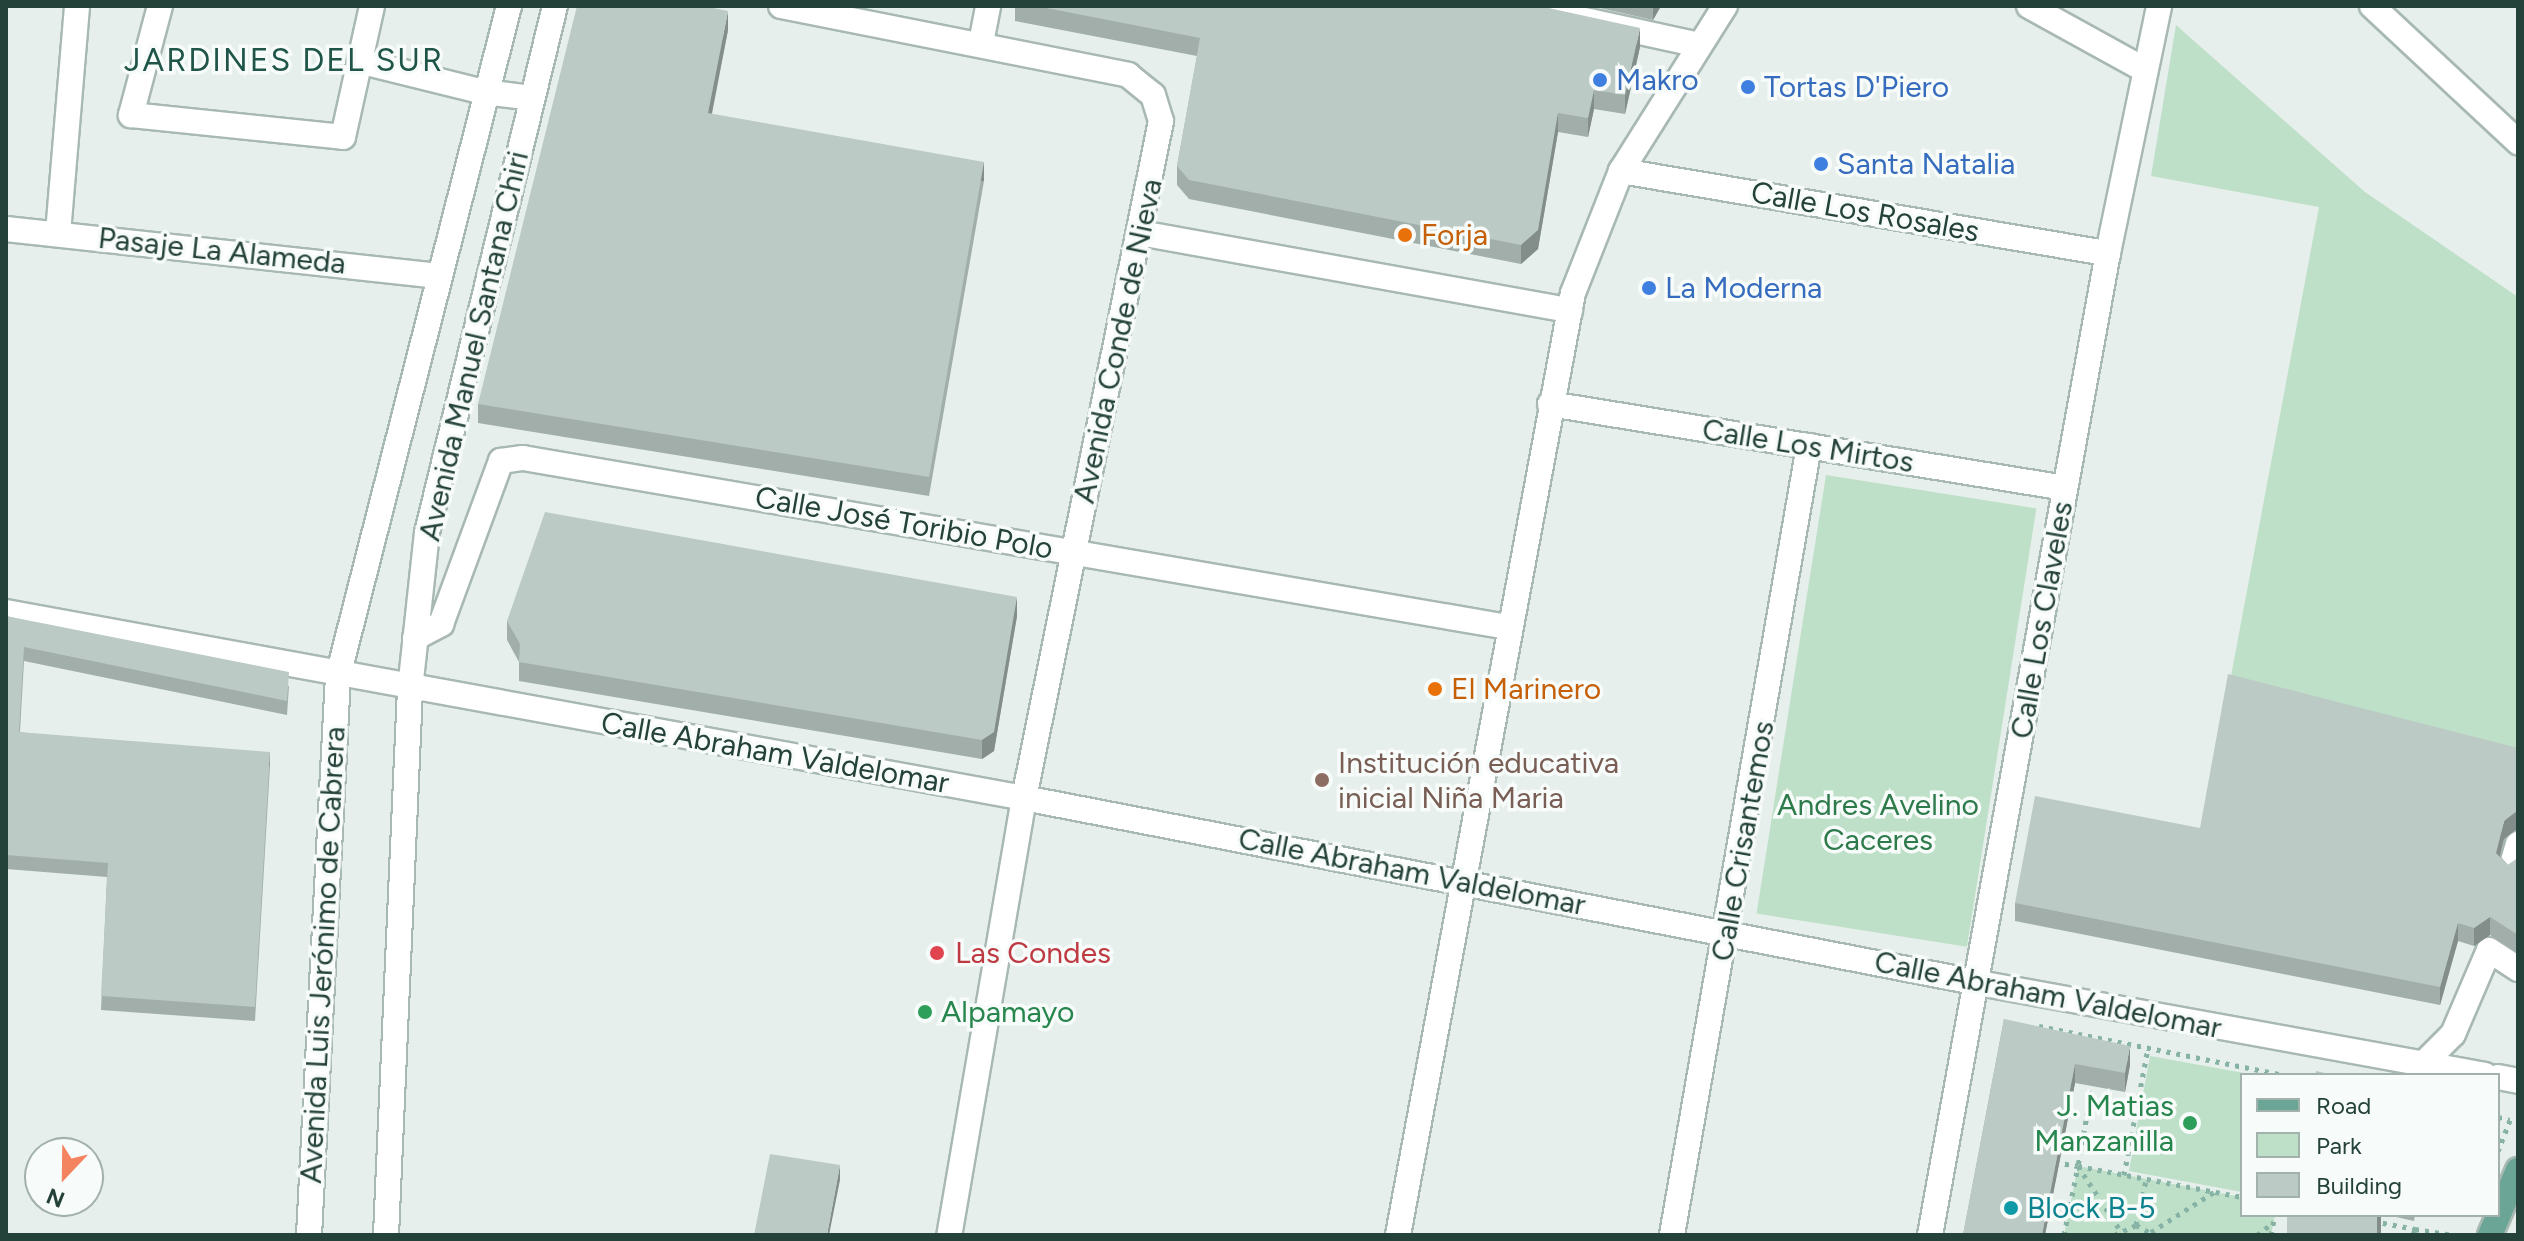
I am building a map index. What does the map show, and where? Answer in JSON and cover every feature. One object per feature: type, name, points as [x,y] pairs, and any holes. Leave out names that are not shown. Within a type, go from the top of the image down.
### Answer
[{"type":"main road","points":[[2500,1212],[2518,1170]]},
{"type":"street","points":[[58,233],[77,6]]},
{"type":"street","points":[[160,6],[131,115],[343,137],[363,62],[372,6]]},
{"type":"street","name":"Avenida Manuel Santana Chiri","points":[[338,676],[484,92],[509,6]]},
{"type":"street","name":"Avenida Manuel Santana Chiri","points":[[410,689],[427,533],[555,6]]},
{"type":"street","points":[[781,6],[981,43],[988,6]]},
{"type":"street","points":[[1550,6],[1548,12],[1632,16],[1699,45]]},
{"type":"street","points":[[1398,1235],[1467,881],[1508,627],[1570,310],[1597,223],[1621,171],[1725,6]]},
{"type":"street","points":[[2029,6],[2145,70]]},
{"type":"street","name":"Calle Los Claveles","points":[[1930,1235],[1979,983],[2108,253],[2159,6]]},
{"type":"street","points":[[2372,6],[2518,142]]},
{"type":"street","name":"Avenida Conde de Nieva","points":[[949,1235],[1024,798],[1160,135],[1158,108],[1143,83],[1128,75],[981,43]]},
{"type":"street","points":[[363,62],[484,92],[532,98]]},
{"type":"street","name":"Calle Los Rosales","points":[[1621,171],[2108,253]]},
{"type":"street","name":"Pasaje La Alameda","points":[[6,229],[438,276]]},
{"type":"street","points":[[1140,233],[1570,310]]},
{"type":"street","name":"Calle Los Mirtos","points":[[1550,404],[2065,488]]},
{"type":"street","name":"Calle Crisantemos","points":[[1672,1235],[1728,933],[1809,446]]},
{"type":"street","name":"Calle José Toribio Polo","points":[[415,638],[441,624],[501,461],[523,458],[1508,627]]},
{"type":"street","name":"Calle Abraham Valdelomar","points":[[6,612],[338,676],[1024,798],[1467,881],[1979,983],[2474,1073]]},
{"type":"street","name":"Avenida Luis Jerónimo de Cabrera","points":[[309,1235],[338,676]]},
{"type":"street","points":[[386,1235],[410,689]]},
{"type":"street","points":[[2511,868],[2518,844]]},
{"type":"street","points":[[2423,1064],[2453,1034],[2489,950],[2517,962]]},
{"type":"path","points":[[2099,1053],[2106,1006]]},
{"type":"path","points":[[2025,1024],[2275,1073]]},
{"type":"path","points":[[2124,1175],[2148,1048]]},
{"type":"path","points":[[2064,1235],[2096,1067]]},
{"type":"path","points":[[2500,1118],[2510,1120],[2500,1147]]},
{"type":"path","points":[[2047,1160],[2240,1197]]},
{"type":"path","points":[[2078,1166],[2120,1230]]},
{"type":"path","points":[[2136,1225],[2146,1180]]},
{"type":"path","points":[[2114,1235],[2136,1225],[2151,1234],[2215,1192]]},
{"type":"path","points":[[2257,1235],[2274,1218]]},
{"type":"path","points":[[2271,1235],[2274,1218]]},
{"type":"path","points":[[2371,1221],[2414,1232],[2452,1235]]},
{"type":"green space","points":[[2176,25],[2365,192],[2518,297],[2518,765],[2228,692],[2319,207],[2151,176]]},
{"type":"green space","name":"Andres Avelino Caceres","points":[[1826,475],[2036,508],[1967,947],[1757,914]]},
{"type":"green space","name":"J. Matias Manzanilla","points":[[2150,1056],[2244,1073],[2240,1073],[2240,1192],[2129,1171]]},
{"type":"green space","name":"J. Matias Manzanilla","points":[[2078,1166],[2240,1197],[2240,1217],[2275,1217],[2271,1235],[2064,1235]]},
{"type":"building","points":[[577,6],[704,6],[728,11],[708,113],[984,162],[929,477],[478,404]]},
{"type":"building","points":[[1036,6],[1543,6],[1640,28],[1625,95],[1594,90],[1588,118],[1558,113],[1538,230],[1521,245],[1189,180],[1177,166],[1200,38]]},
{"type":"building","points":[[545,512],[1017,597],[994,732],[982,740],[519,662],[520,644],[507,621]]},
{"type":"building","points":[[6,616],[289,672],[287,701],[24,647],[19,732],[270,752],[255,1007],[101,996],[108,863],[6,855]]},
{"type":"building","points":[[2228,674],[2518,748],[2518,808],[2504,821],[2496,853],[2508,865],[2518,858],[2518,935],[2490,917],[2474,928],[2458,923],[2440,987],[2015,903],[2035,796],[2200,828]]},
{"type":"building","points":[[2004,1019],[2130,1046],[2125,1073],[2075,1064],[2042,1235],[1963,1235]]},
{"type":"building","points":[[770,1154],[840,1165],[827,1235],[754,1235]]},
{"type":"building","points":[[2287,1217],[2377,1217],[2377,1235],[2287,1235]]},
{"type":"place","name":"Makro","points":[[1600,80]]},
{"type":"place","name":"Tortas D'Piero","points":[[1748,87]]},
{"type":"place","name":"Santa Natalia","points":[[1821,164]]},
{"type":"place","name":"Forja","points":[[1405,235]]},
{"type":"place","name":"La Moderna","points":[[1649,288]]},
{"type":"place","name":"El Marinero","points":[[1435,689]]},
{"type":"place","name":"Institución educativa inicial Niña Maria","points":[[1322,780]]},
{"type":"place","name":"Las Condes","points":[[937,953]]},
{"type":"place","name":"Alpamayo","points":[[925,1012]]},
{"type":"place","name":"J. Matias Manzanilla","points":[[2190,1123]]},
{"type":"place","name":"Block B-5","points":[[2011,1208]]},
{"type":"district","name":"JARDINES DEL SUR","points":[[284,60]]}]
